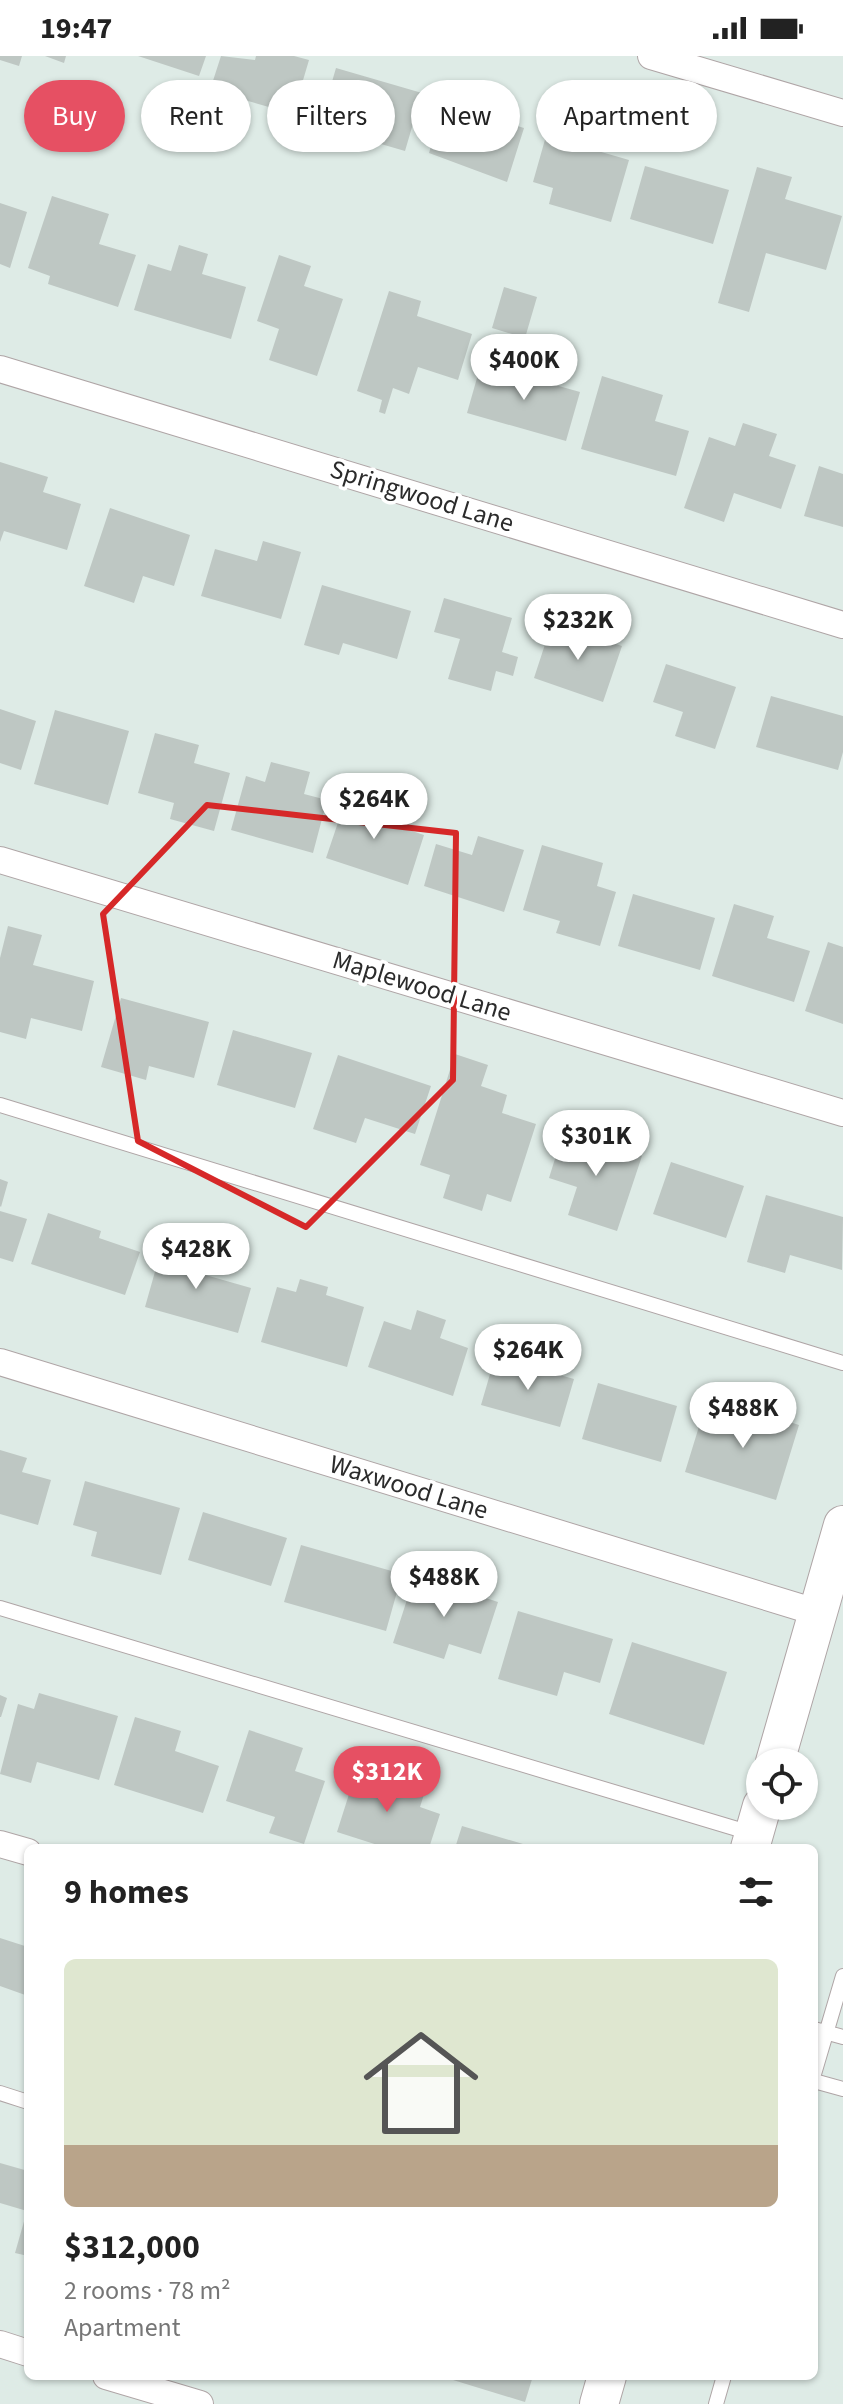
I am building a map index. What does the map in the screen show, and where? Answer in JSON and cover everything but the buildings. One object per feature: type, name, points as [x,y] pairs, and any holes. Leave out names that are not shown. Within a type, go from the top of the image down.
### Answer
[{"type":"main road","points":[[779,1748],[843,1525]]},
{"type":"main road","points":[[599,2404],[606,2380]]},
{"type":"street","points":[[651,56],[843,113]]},
{"type":"street","name":"Springwood Lane","points":[[0,369],[843,625]]},
{"type":"street","name":"Maplewood Lane","points":[[0,860],[843,1113]]},
{"type":"street","name":"Waxwood Lane","points":[[0,1362],[819,1613]]},
{"type":"street","points":[[0,1844],[24,1851]]},
{"type":"street","points":[[0,2344],[24,2352]]},
{"type":"street","points":[[119,2380],[200,2404]]},
{"type":"lane","points":[[0,1105],[843,1363]]},
{"type":"lane","points":[[0,1608],[756,1829]]},
{"type":"lane","points":[[843,1976],[820,2031],[843,2037]]},
{"type":"lane","points":[[818,2082],[843,2089]]},
{"type":"lane","points":[[0,2093],[24,2101]]},
{"type":"lane","points":[[716,2404],[723,2380]]},
{"type":"highlighted area","points":[[207,805],[456,833],[453,1080],[306,1227],[138,1141],[103,914]]}]
